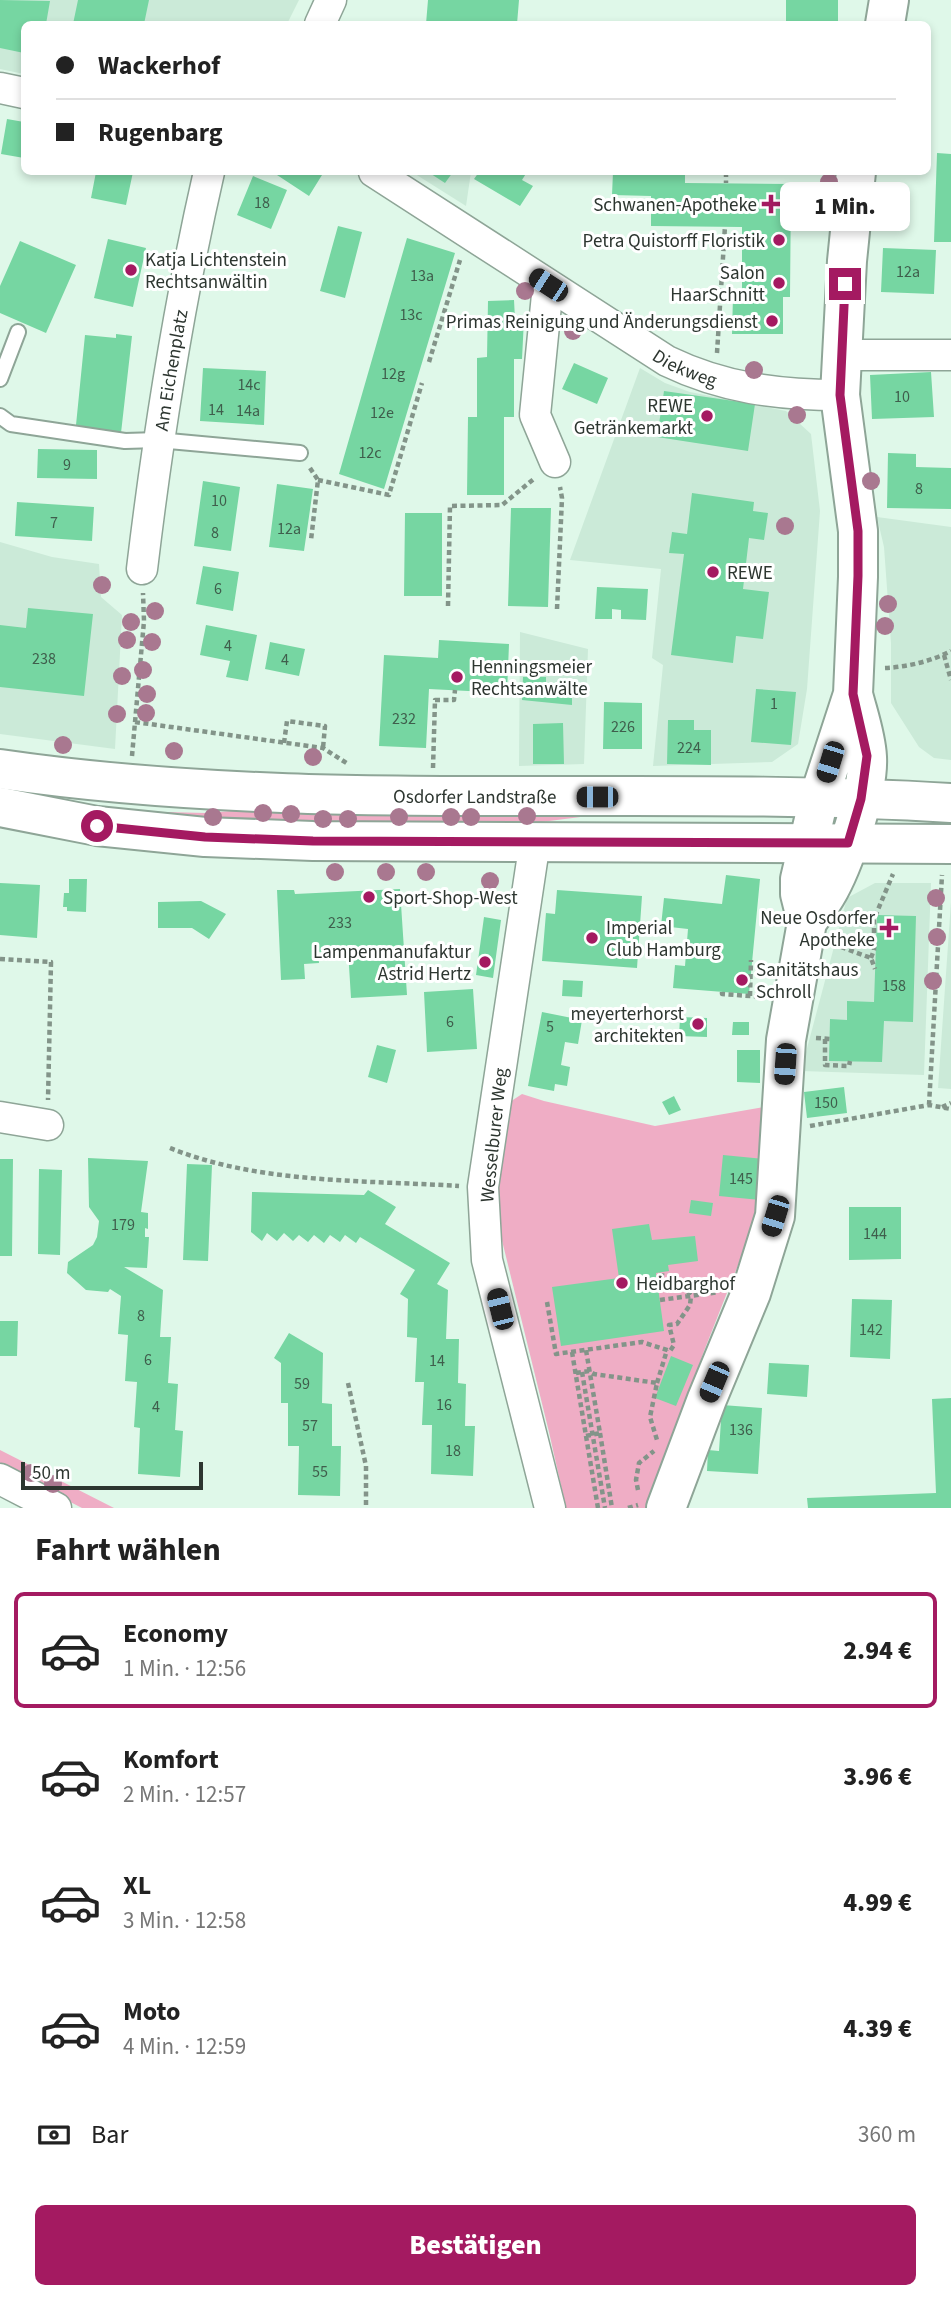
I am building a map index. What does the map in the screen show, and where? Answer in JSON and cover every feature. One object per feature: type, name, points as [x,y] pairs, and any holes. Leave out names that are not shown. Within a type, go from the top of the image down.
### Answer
[{"type":"main road","points":[[886,21],[889,0]]},
{"type":"main road","points":[[806,929],[826,896],[848,843],[861,799],[867,756],[853,694],[858,531],[840,395],[847,261],[856,175]]},
{"type":"main road","points":[[666,1508],[751,1293],[775,1216],[786,1040],[806,929],[800,879],[819,798],[853,694]]},
{"type":"main road","name":"Osdorfer Landstraße","points":[[0,769],[74,780],[209,790],[333,794],[819,798],[951,803]]},
{"type":"main road","points":[[0,789],[74,780]]},
{"type":"main road","points":[[0,807],[97,826],[205,837],[313,841],[848,843],[946,858]]},
{"type":"street","points":[[321,21],[331,0]]},
{"type":"street","points":[[0,88],[21,92]]},
{"type":"street","name":"Am Eichenplatz","points":[[142,569],[158,440],[195,230],[208,175]]},
{"type":"street","name":"Diekweg","points":[[379,175],[667,362],[715,382],[770,391],[840,395]]},
{"type":"street","points":[[548,285],[536,415],[555,462]]},
{"type":"street","points":[[841,355],[951,355]]},
{"type":"street","name":"Wesselburer Weg","points":[[535,841],[483,1187],[487,1260],[550,1508]]},
{"type":"street","points":[[0,1117],[48,1125]]},
{"type":"street","points":[[0,1479],[56,1508]]},
{"type":"lane","points":[[0,379],[18,332]]},
{"type":"lane","points":[[0,416],[12,424],[125,441],[158,440],[300,453]]},
{"type":"path","points":[[726,175],[726,183]]},
{"type":"path","points":[[715,382],[725,226]]},
{"type":"path","points":[[429,362],[469,232]]},
{"type":"path","points":[[318,480],[389,495],[422,383]]},
{"type":"path","points":[[300,453],[318,480],[311,540]]},
{"type":"path","points":[[449,606],[450,506],[502,505],[555,462],[562,498],[557,608]]},
{"type":"path","points":[[132,760],[144,621],[142,569]]},
{"type":"path","points":[[885,668],[944,655],[951,651]]},
{"type":"path","points":[[944,655],[951,680]]},
{"type":"path","points":[[433,768],[435,700],[454,700],[455,690]]},
{"type":"path","points":[[284,743],[287,721],[325,726],[323,748]]},
{"type":"path","points":[[135,722],[323,748],[349,764]]},
{"type":"path","points":[[929,1105],[946,858]]},
{"type":"path","points":[[875,969],[872,958],[874,919],[897,864]]},
{"type":"path","points":[[806,929],[872,958]]},
{"type":"path","points":[[0,959],[51,962],[48,1125]]},
{"type":"path","points":[[750,996],[751,960]]},
{"type":"path","points":[[722,992],[794,1000]]},
{"type":"path","points":[[825,1039],[825,1065],[849,1066],[849,1061]]},
{"type":"path","points":[[941,1107],[951,1103]]},
{"type":"path","points":[[782,1131],[929,1105],[951,1110]]},
{"type":"path","points":[[170,1148],[203,1162],[266,1174],[483,1187]]},
{"type":"path","points":[[547,1302],[556,1354],[642,1342],[670,1351],[674,1345],[666,1325],[677,1324],[690,1305],[691,1296],[680,1282],[665,1275],[656,1275]]},
{"type":"path","points":[[660,1300],[730,1291],[751,1293]]},
{"type":"path","points":[[586,1350],[612,1508]]},
{"type":"path","points":[[628,1508],[636,1507],[640,1503],[636,1480],[639,1462],[658,1446],[650,1417],[667,1350]]},
{"type":"path","points":[[572,1352],[605,1508]]},
{"type":"path","points":[[576,1373],[589,1371],[657,1383]]},
{"type":"path","points":[[582,1372],[598,1508]]},
{"type":"path","points":[[348,1383],[366,1466],[366,1508]]},
{"type":"path","points":[[589,1435],[600,1433]]},
{"type":"shaded area","points":[[0,0],[299,0],[288,21],[21,21],[21,73],[0,69]]},
{"type":"shaded area","points":[[417,175],[471,175],[466,206]]},
{"type":"shaded area","points":[[640,368],[665,383],[690,392],[786,411],[811,434],[820,511],[807,689],[798,744],[772,762],[653,766],[663,665],[652,658],[661,569],[570,560]]},
{"type":"shaded area","points":[[877,517],[951,527],[951,760],[934,758],[919,747],[891,703],[891,643],[884,547]]},
{"type":"shaded area","points":[[0,542],[52,557],[99,564],[101,597],[122,615],[115,749],[0,734]]},
{"type":"shaded area","points":[[520,632],[588,649],[584,764],[519,766]]},
{"type":"shaded area","points":[[244,810],[596,815],[510,826],[244,825],[123,811],[206,813]]},
{"type":"shaded area","points":[[875,883],[931,883],[924,1075],[801,1071],[847,898]]},
{"type":"shaded area","points":[[951,902],[951,1089],[938,1088]]},
{"type":"shaded area","points":[[522,1094],[655,1126],[764,1107],[755,1222],[704,1351],[648,1508],[566,1508],[496,1216],[507,1104]]},
{"type":"shaded area","points":[[0,1450],[114,1508],[82,1508],[0,1466]]},
{"type":"building","points":[[0,0],[50,1],[47,21],[21,21],[21,52],[0,48]]},
{"type":"building","points":[[78,0],[149,0],[145,21],[74,21]]},
{"type":"building","points":[[428,0],[519,0],[517,21],[426,21]]},
{"type":"building","points":[[786,0],[838,0],[838,21],[786,21]]},
{"type":"building","points":[[7,119],[21,121],[21,157],[1,154]]},
{"type":"building","points":[[937,153],[951,154],[951,242],[934,242]]},
{"type":"building","points":[[95,175],[132,175],[126,205],[91,198]]},
{"type":"building","points":[[277,175],[322,175],[309,196]]},
{"type":"building","points":[[433,175],[451,175],[445,183]]},
{"type":"building","points":[[477,175],[525,175],[522,180],[533,186],[520,206],[474,179]]},
{"type":"building","points":[[613,175],[685,175],[685,183],[791,184],[790,297],[783,297],[783,334],[732,334],[733,296],[742,297],[742,227],[651,226],[651,196],[612,195]]},
{"type":"building","points":[[253,176],[287,190],[271,229],[237,215]]},
{"type":"building","points":[[338,226],[362,232],[345,298],[320,291]]},
{"type":"building","points":[[407,238],[455,253],[384,489],[339,474]]},
{"type":"building","points":[[108,239],[146,248],[133,307],[94,298]]},
{"type":"building","points":[[20,241],[76,265],[46,333],[0,313],[0,286]]},
{"type":"building","points":[[883,248],[936,250],[934,294],[881,292]]},
{"type":"building","points":[[514,300],[515,319],[524,319],[522,359],[514,359],[514,417],[504,417],[504,495],[467,495],[468,417],[477,417],[477,358],[487,357],[488,301]]},
{"type":"building","points":[[116,334],[132,336],[121,433],[76,425],[85,335],[116,338]]},
{"type":"building","points":[[574,363],[608,378],[597,404],[562,389]]},
{"type":"building","points":[[203,368],[266,371],[264,425],[200,421]]},
{"type":"building","points":[[931,372],[934,417],[872,419],[870,375]]},
{"type":"building","name":"REWE Getränkemarkt","points":[[664,391],[755,404],[748,451],[657,437]]},
{"type":"building","points":[[38,449],[97,450],[97,479],[37,478]]},
{"type":"building","points":[[888,453],[916,454],[916,467],[951,468],[951,509],[887,508]]},
{"type":"building","points":[[203,481],[240,487],[231,551],[194,546]]},
{"type":"building","points":[[277,484],[313,489],[304,551],[269,547]]},
{"type":"building","name":"REWE","points":[[692,493],[754,502],[753,511],[768,513],[764,540],[749,538],[743,589],[769,592],[763,639],[736,636],[733,663],[671,655],[684,554],[669,553],[672,532],[687,534]]},
{"type":"building","points":[[17,502],[94,507],[92,541],[15,536]]},
{"type":"building","points":[[511,508],[551,508],[548,607],[508,606]]},
{"type":"building","points":[[405,513],[442,513],[442,596],[404,596]]},
{"type":"building","points":[[203,566],[239,572],[233,611],[196,604]]},
{"type":"building","points":[[597,587],[648,589],[646,620],[621,619],[621,610],[612,609],[612,619],[595,619]]},
{"type":"building","points":[[28,608],[93,614],[84,696],[0,687],[0,625],[26,628]]},
{"type":"building","points":[[206,625],[257,635],[248,681],[226,677],[230,661],[200,655]]},
{"type":"building","points":[[439,640],[509,644],[507,693],[429,689],[426,748],[379,746],[384,655],[438,658]]},
{"type":"building","points":[[270,642],[305,649],[299,676],[265,669]]},
{"type":"building","points":[[523,677],[546,677],[546,682],[572,682],[572,705],[522,700]]},
{"type":"building","points":[[756,689],[796,692],[791,745],[751,742]]},
{"type":"building","points":[[604,702],[642,703],[642,749],[603,749]]},
{"type":"building","points":[[668,720],[694,720],[694,730],[711,730],[711,765],[667,764]]},
{"type":"building","points":[[563,723],[564,764],[533,764],[533,724]]},
{"type":"building","points":[[726,875],[760,879],[749,994],[673,988],[675,965],[685,966],[688,929],[661,926],[664,898],[722,904]]},
{"type":"building","points":[[69,879],[87,879],[86,912],[67,911],[67,907],[63,907],[64,893],[69,893]]},
{"type":"building","points":[[0,883],[40,885],[37,938],[0,935]]},
{"type":"building","points":[[400,889],[407,995],[351,998],[348,950],[318,952],[319,963],[304,964],[305,979],[281,980],[277,890],[294,890],[295,894]]},
{"type":"building","name":"Imperial Club Hamburg","points":[[557,890],[642,896],[637,968],[542,961],[546,913],[555,914]]},
{"type":"building","points":[[201,901],[226,914],[209,939],[192,928],[158,928],[158,902]]},
{"type":"building","points":[[877,915],[916,916],[913,1022],[884,1021],[882,1062],[829,1061],[830,1019],[847,1020],[847,1001],[874,1002]]},
{"type":"building","points":[[484,917],[501,920],[493,978],[476,975]]},
{"type":"building","points":[[563,980],[583,981],[582,997],[562,996]]},
{"type":"building","points":[[473,989],[477,1049],[427,1052],[424,992]]},
{"type":"building","points":[[542,1012],[582,1020],[578,1044],[565,1042],[561,1065],[570,1067],[567,1086],[555,1084],[554,1091],[528,1086]]},
{"type":"building","points":[[680,1017],[707,1018],[707,1037],[679,1036]]},
{"type":"building","points":[[733,1022],[749,1022],[749,1035],[732,1035]]},
{"type":"building","points":[[377,1045],[396,1050],[387,1083],[368,1077]]},
{"type":"building","points":[[737,1050],[760,1050],[760,1083],[737,1082]]},
{"type":"building","points":[[844,1087],[847,1113],[807,1118],[804,1092]]},
{"type":"building","points":[[674,1096],[681,1110],[669,1115],[662,1102]]},
{"type":"building","points":[[723,1155],[764,1159],[760,1200],[719,1196]]},
{"type":"building","points":[[88,1158],[148,1161],[141,1212],[148,1213],[148,1229],[145,1228],[145,1237],[149,1237],[147,1268],[124,1267],[163,1290],[160,1337],[171,1337],[168,1383],[178,1384],[175,1430],[183,1431],[180,1477],[138,1474],[140,1428],[134,1427],[137,1382],[125,1381],[128,1335],[118,1334],[121,1296],[110,1289],[108,1292],[86,1290],[67,1273],[68,1262],[93,1245],[97,1237],[99,1221],[89,1207]]},
{"type":"building","points":[[0,1159],[13,1159],[12,1256],[0,1256]]},
{"type":"building","points":[[187,1164],[212,1165],[208,1261],[183,1260]]},
{"type":"building","points":[[39,1169],[62,1170],[60,1255],[38,1254]]},
{"type":"building","points":[[368,1190],[396,1207],[385,1224],[450,1263],[437,1284],[448,1290],[446,1339],[459,1339],[458,1383],[466,1384],[465,1426],[475,1426],[473,1476],[431,1474],[432,1425],[422,1425],[424,1382],[415,1382],[417,1338],[407,1337],[408,1299],[400,1294],[415,1270],[360,1237],[356,1243],[345,1235],[340,1242],[330,1235],[324,1243],[314,1235],[308,1242],[299,1235],[293,1241],[284,1233],[277,1241],[267,1233],[262,1241],[251,1232],[252,1192],[364,1195]]},
{"type":"building","points":[[691,1200],[713,1203],[711,1216],[689,1213]]},
{"type":"building","points":[[849,1207],[901,1207],[901,1259],[849,1260]]},
{"type":"building","name":"Heidbarghof","points":[[649,1224],[652,1240],[695,1236],[698,1261],[668,1265],[669,1271],[656,1273],[664,1331],[561,1346],[552,1287],[619,1278],[612,1229]]},
{"type":"building","points":[[852,1299],[892,1300],[890,1359],[850,1357]]},
{"type":"building","points":[[0,1321],[18,1321],[17,1356],[0,1356]]},
{"type":"building","points":[[289,1333],[323,1353],[322,1403],[332,1404],[332,1446],[341,1446],[340,1496],[298,1495],[299,1446],[288,1446],[288,1403],[281,1403],[281,1363],[274,1358]]},
{"type":"building","points":[[671,1356],[693,1365],[676,1406],[655,1398]]},
{"type":"building","points":[[769,1363],[809,1365],[807,1397],[767,1394]]},
{"type":"building","points":[[951,1398],[951,1508],[808,1508],[807,1498],[936,1493],[932,1399]]},
{"type":"building","points":[[722,1405],[762,1408],[758,1474],[707,1471],[708,1450],[719,1451]]},
{"type":"place","name":"Schwanen-Apotheke","points":[[771,204]]},
{"type":"place","name":"Petra Quistorff Floristik","points":[[779,240]]},
{"type":"place","name":"Katja Lichtenstein Rechtsanwältin","points":[[131,270]]},
{"type":"place","name":"Salon HaarSchnitt","points":[[779,283]]},
{"type":"place","name":"Primas Reinigung und Änderungsdienst","points":[[772,321]]},
{"type":"place","name":"REWE Getränkemarkt","points":[[707,416]]},
{"type":"place","name":"REWE","points":[[713,572]]},
{"type":"place","name":"Henningsmeier Rechtsanwälte","points":[[457,677]]},
{"type":"place","name":"Sport-Shop-West","points":[[369,897]]},
{"type":"place","name":"Neue Osdorfer Apotheke","points":[[889,928]]},
{"type":"place","name":"Imperial Club Hamburg","points":[[592,938]]},
{"type":"place","name":"Lampenmanufaktur Astrid Hertz","points":[[485,962]]},
{"type":"place","name":"Sanitätshaus Schroll","points":[[742,980]]},
{"type":"place","name":"meyerterhorst architekten","points":[[698,1024]]},
{"type":"place","name":"Heidbarghof","points":[[622,1283]]},
{"type":"route","points":[[97,826],[205,837],[313,841],[848,843],[861,799],[867,756],[853,694],[858,531],[840,395],[845,284]]}]
